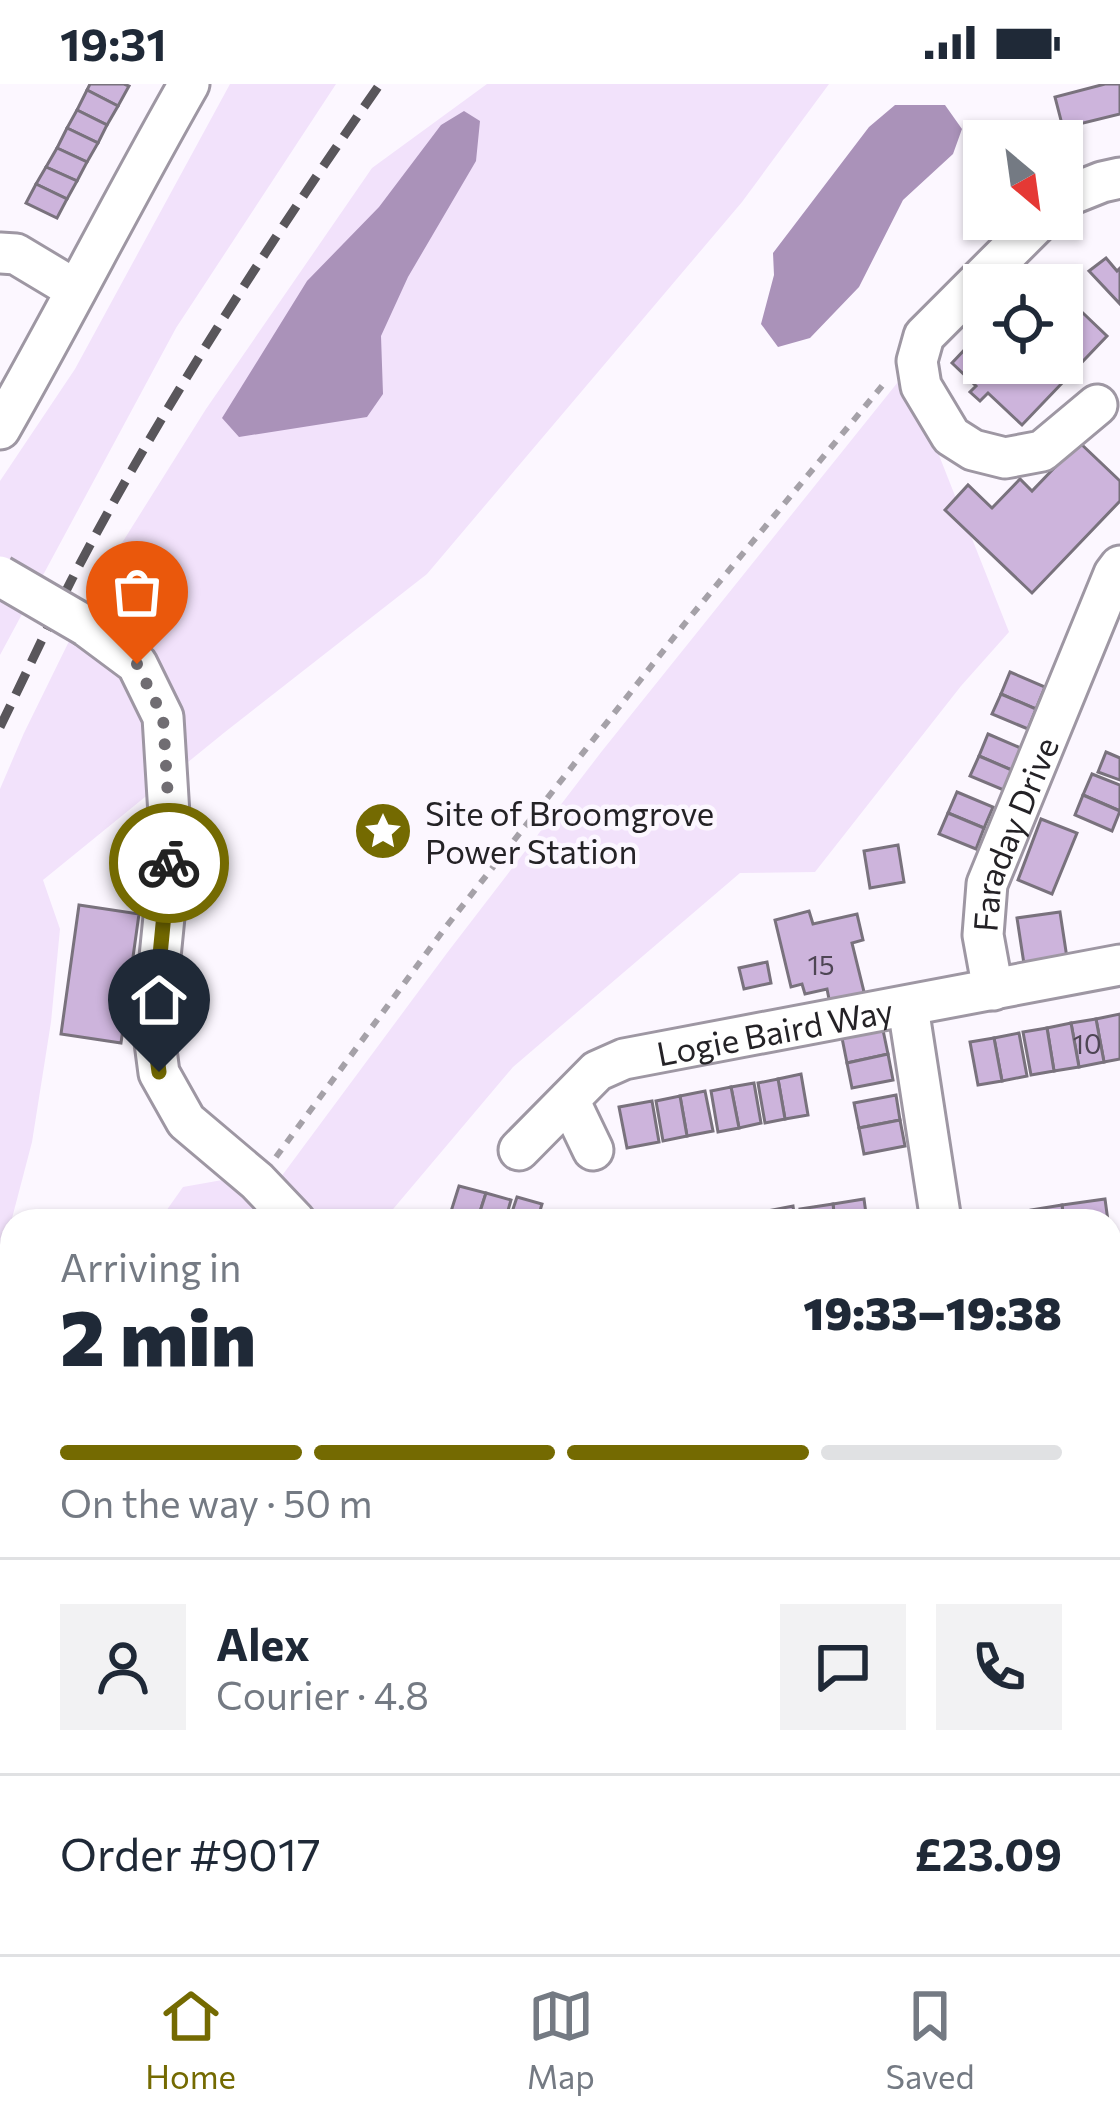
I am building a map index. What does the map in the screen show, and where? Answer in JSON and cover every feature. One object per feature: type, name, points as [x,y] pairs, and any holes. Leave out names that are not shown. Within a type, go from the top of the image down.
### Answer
[{"type":"street","points":[[0,429],[189,84]]},
{"type":"street","points":[[1083,190],[1120,178]]},
{"type":"street","points":[[1020,240],[924,336],[917,361],[921,386],[950,436],[973,450],[1005,458],[1042,451],[1097,404]]},
{"type":"street","points":[[0,253],[16,254],[76,290]]},
{"type":"street","name":"Faraday Drive","points":[[1120,566],[987,884],[982,935],[993,990],[1120,965]]},
{"type":"street","points":[[0,576],[86,626],[137,664],[163,717],[171,847],[153,1027],[159,1072],[186,1121],[284,1209]]},
{"type":"street","name":"Logie Baird Way","points":[[519,1150],[597,1071],[624,1059],[993,990]]},
{"type":"street","points":[[908,1007],[939,1209]]},
{"type":"street","points":[[569,1100],[592,1150]]},
{"type":"path","points":[[257,1181],[445,928],[657,658],[924,336]]},
{"type":"shaded area","points":[[230,84],[336,84],[176,328],[0,655],[0,481],[75,369]]},
{"type":"shaded area","points":[[487,84],[829,84],[742,202],[427,574],[43,880],[60,929],[51,1022],[32,1142],[14,1209],[0,1209],[0,789],[100,578],[206,409],[372,168]]},
{"type":"shaded area","points":[[895,105],[945,105],[962,129],[953,154],[903,200],[859,287],[810,338],[778,347],[761,324],[774,275],[773,253],[869,127]]},
{"type":"shaded area","points":[[464,111],[480,121],[476,161],[408,277],[381,336],[383,394],[367,417],[239,437],[222,418],[307,281],[379,207],[441,125]]},
{"type":"shaded area","points":[[906,372],[1009,632],[815,872],[740,873],[513,1067],[393,1209],[307,1209],[278,1181],[602,751]]},
{"type":"shaded area","points":[[228,1179],[257,1209],[167,1209],[183,1187]]},
{"type":"building","points":[[90,84],[129,86],[118,106],[87,90]]},
{"type":"building","points":[[1120,84],[1120,114],[1083,123],[1061,120],[1055,97]]},
{"type":"building","points":[[87,90],[118,106],[107,125],[77,110]]},
{"type":"building","points":[[77,110],[107,125],[98,143],[67,128]]},
{"type":"building","points":[[67,128],[98,143],[87,162],[57,148]]},
{"type":"building","points":[[57,148],[87,162],[77,181],[46,167]]},
{"type":"building","points":[[46,167],[77,181],[67,199],[36,184]]},
{"type":"building","points":[[36,184],[67,199],[57,218],[26,203]]},
{"type":"building","points":[[1106,258],[1117,271],[1120,268],[1120,304],[1089,271]]},
{"type":"building","points":[[1083,313],[1107,336],[1083,361]]},
{"type":"building","points":[[963,351],[963,374],[952,363]]},
{"type":"building","points":[[1061,384],[1022,425],[988,393],[980,401],[970,392],[976,386]]},
{"type":"building","points":[[1079,442],[1120,481],[1120,501],[1032,593],[945,510],[968,485],[992,508],[1020,479],[1032,491]]},
{"type":"building","points":[[1010,672],[1045,687],[1036,709],[1001,694]]},
{"type":"building","points":[[1001,694],[1036,709],[1028,729],[992,714]]},
{"type":"building","points":[[988,734],[1023,749],[1014,771],[979,756]]},
{"type":"building","points":[[1106,752],[1120,758],[1120,780],[1098,772]]},
{"type":"building","points":[[979,756],[1014,771],[1006,791],[970,776]]},
{"type":"building","points":[[1092,774],[1120,785],[1120,811],[1083,795]]},
{"type":"building","points":[[957,792],[993,807],[984,828],[948,813]]},
{"type":"building","points":[[1083,795],[1120,811],[1112,831],[1075,815]]},
{"type":"building","points":[[948,813],[984,828],[976,849],[939,834]]},
{"type":"building","points":[[1041,819],[1077,833],[1052,894],[1018,880]]},
{"type":"building","points":[[898,845],[904,882],[870,888],[864,851]]},
{"type":"building","points":[[79,905],[139,914],[121,1043],[61,1034]]},
{"type":"building","points":[[809,911],[813,924],[857,914],[863,940],[852,943],[865,996],[830,1004],[827,989],[805,994],[802,984],[791,987],[775,920]]},
{"type":"building","points":[[1060,912],[1067,958],[1024,964],[1017,918]]},
{"type":"building","points":[[767,962],[771,983],[744,989],[739,968]]},
{"type":"building","points":[[1120,1014],[1120,1059],[1104,1062],[1096,1019]]},
{"type":"building","points":[[1096,1019],[1104,1062],[1079,1067],[1071,1023]]},
{"type":"building","points":[[1071,1023],[1079,1067],[1054,1071],[1047,1028]]},
{"type":"building","points":[[1047,1028],[1054,1071],[1031,1075],[1023,1032]]},
{"type":"building","points":[[883,1030],[888,1054],[847,1063],[842,1038]]},
{"type":"building","points":[[1019,1033],[1027,1076],[1002,1081],[994,1038]]},
{"type":"building","points":[[994,1038],[1002,1081],[978,1085],[970,1042]]},
{"type":"building","points":[[888,1054],[893,1080],[852,1088],[847,1063]]},
{"type":"building","points":[[801,1074],[808,1115],[785,1119],[778,1079]]},
{"type":"building","points":[[778,1079],[785,1119],[765,1123],[758,1083]]},
{"type":"building","points":[[754,1083],[761,1123],[739,1128],[731,1087]]},
{"type":"building","points":[[731,1087],[739,1128],[718,1132],[711,1091]]},
{"type":"building","points":[[705,1091],[713,1131],[687,1136],[680,1096]]},
{"type":"building","points":[[896,1095],[900,1120],[859,1128],[854,1103]]},
{"type":"building","points":[[680,1096],[687,1136],[663,1141],[656,1101]]},
{"type":"building","points":[[652,1101],[659,1142],[627,1148],[619,1107]]},
{"type":"building","points":[[900,1120],[905,1146],[864,1154],[859,1128]]},
{"type":"building","points":[[459,1186],[486,1193],[481,1209],[452,1209]]},
{"type":"building","points":[[486,1193],[511,1200],[508,1209],[481,1209]]},
{"type":"building","points":[[517,1197],[542,1204],[541,1209],[513,1209]]},
{"type":"building","points":[[864,1199],[865,1209],[834,1209],[833,1204]]},
{"type":"building","points":[[1105,1199],[1106,1209],[1062,1209],[1062,1205]]},
{"type":"railway","points":[[0,727],[72,579],[142,451],[257,265],[380,84]]},
{"type":"way so far","points":[[137,664],[163,717],[169,863]]},
{"type":"place","name":"Site of Broomgrove Power Station","points":[[383,831]]},
{"type":"route","points":[[159,1072],[153,1027],[169,863]]}]
